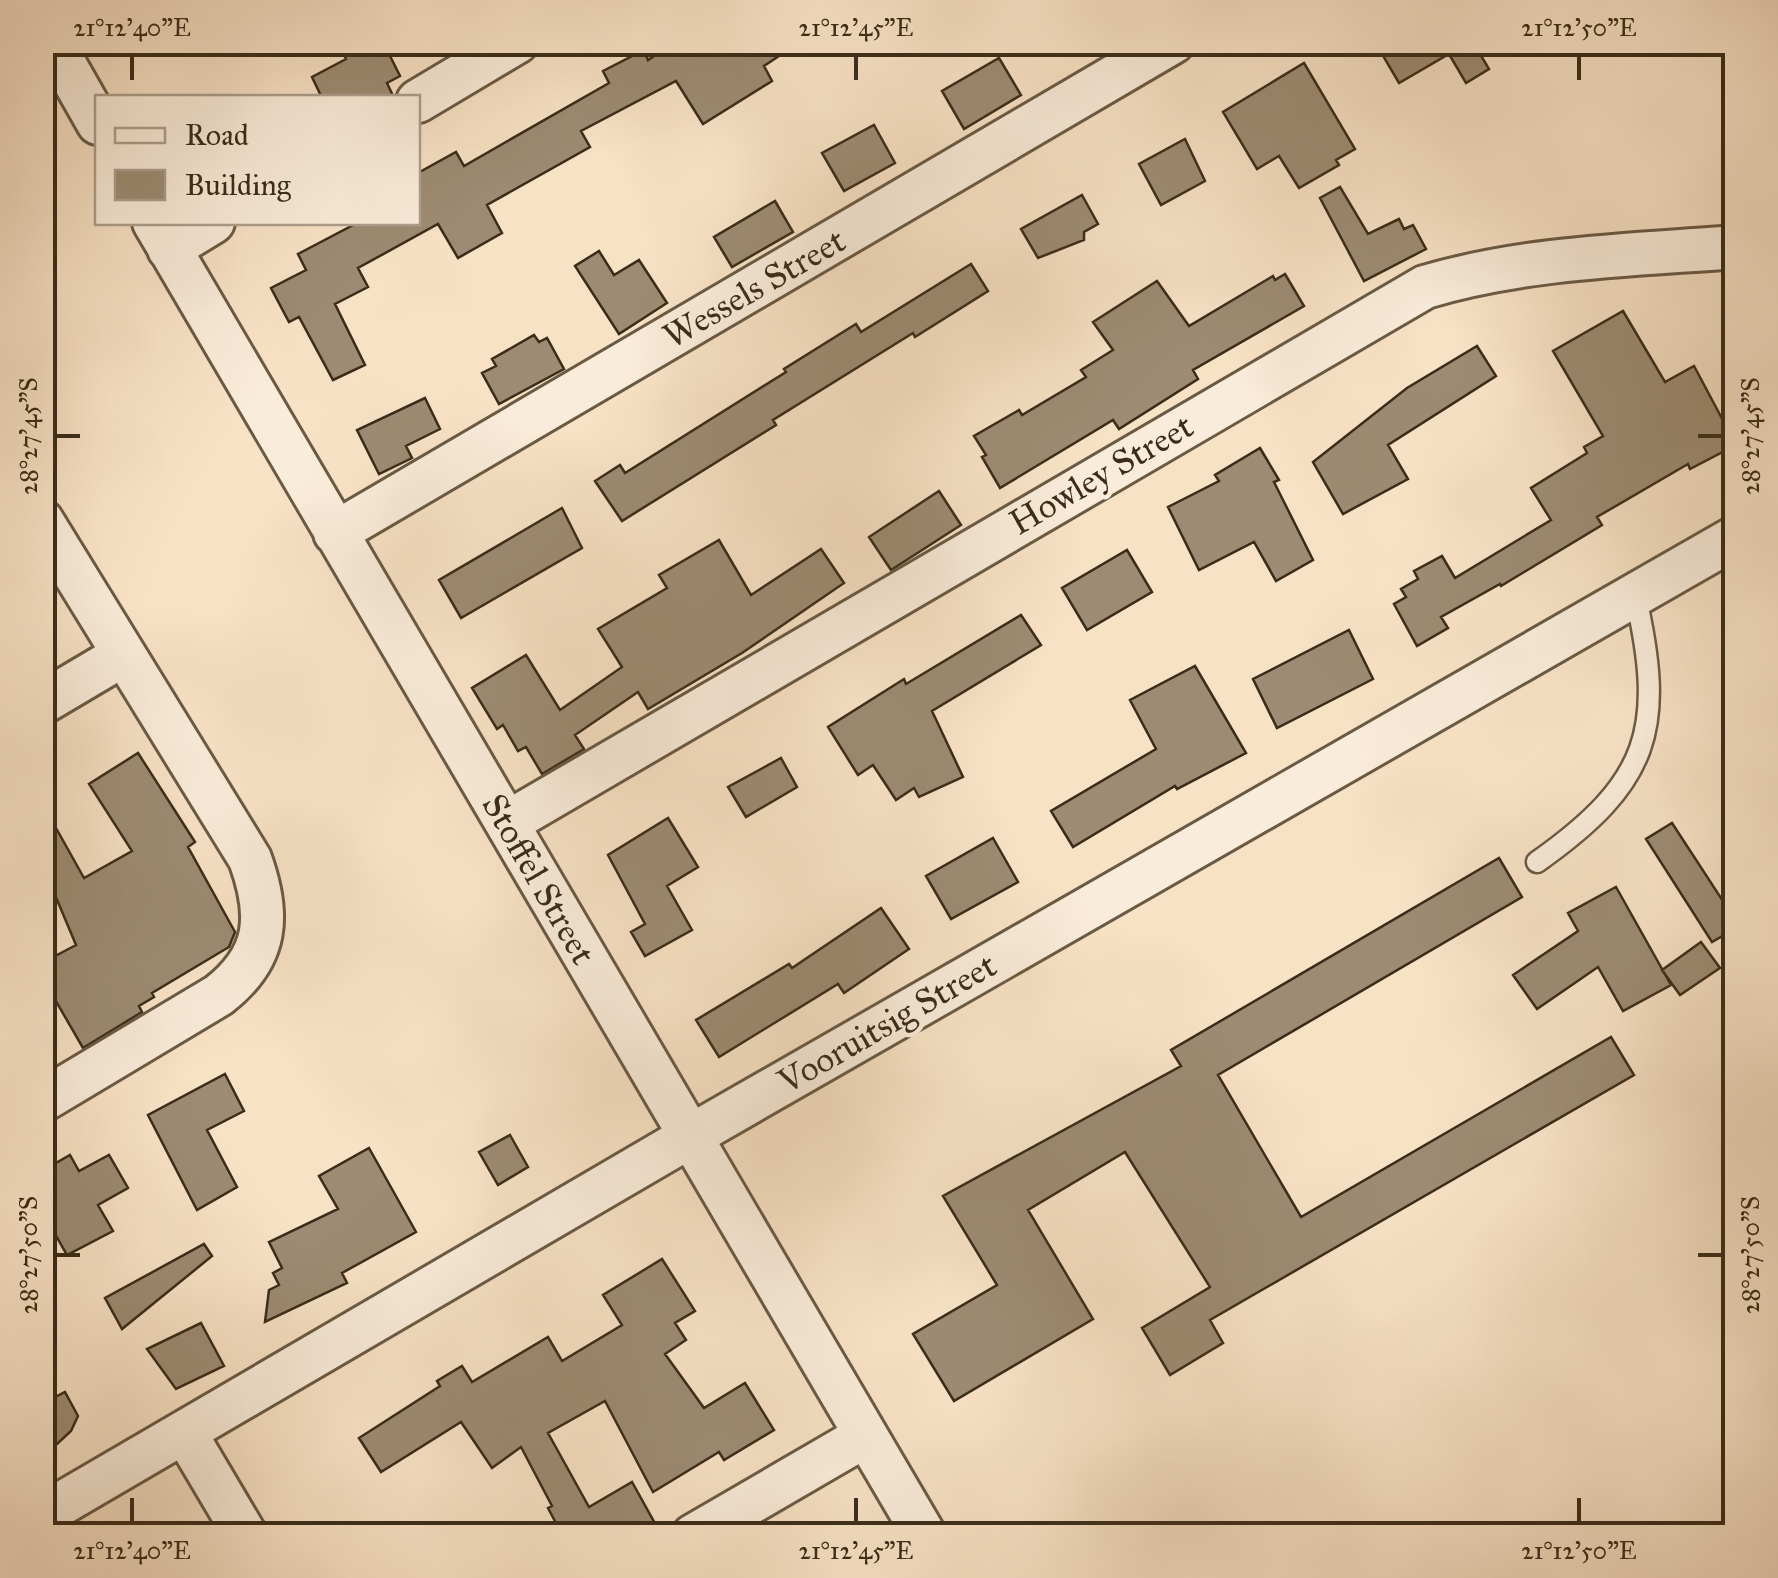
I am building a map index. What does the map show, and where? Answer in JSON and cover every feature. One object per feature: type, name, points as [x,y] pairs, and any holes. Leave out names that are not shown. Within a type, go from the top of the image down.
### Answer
[{"type":"street","points":[[52,42],[95,118]]},
{"type":"street","points":[[420,100],[516,42]]},
{"type":"street","name":"Wessels Street","points":[[335,533],[1173,42]]},
{"type":"street","points":[[161,236],[202,225]]},
{"type":"street","name":"Stoffel Street","points":[[161,236],[925,1536]]},
{"type":"street","name":"Howley Street","points":[[506,823],[1425,287],[1538,262],[1736,247]]},
{"type":"street","points":[[42,521],[250,858],[263,894],[263,925],[256,950],[237,981],[220,995],[42,1101]]},
{"type":"street","name":"Vooruitsig Street","points":[[42,1516],[690,1137],[1736,536]]},
{"type":"street","points":[[42,703],[123,654]]},
{"type":"street","points":[[185,1433],[246,1536]]},
{"type":"street","points":[[693,1536],[865,1436]]},
{"type":"lane","points":[[1537,862],[1604,808],[1631,774],[1643,746],[1650,710],[1649,673],[1634,594]]},
{"type":"building","points":[[338,42],[383,42],[400,76],[387,83],[393,95],[321,95],[312,77],[346,59]]},
{"type":"building","points":[[675,42],[800,42],[764,66],[772,81],[703,124],[676,81],[581,131],[590,147],[487,205],[502,233],[458,258],[438,224],[358,268],[368,287],[335,304],[365,365],[333,380],[299,317],[289,322],[271,288],[306,270],[298,254],[353,225],[420,225],[420,172],[456,152],[464,166],[609,83],[603,71],[644,50],[648,60]]},
{"type":"building","points":[[1375,42],[1473,42],[1489,69],[1466,83],[1449,54],[1399,83]]},
{"type":"building","points":[[999,58],[1021,95],[964,129],[942,91]]},
{"type":"building","points":[[1304,63],[1355,149],[1336,160],[1339,165],[1299,188],[1279,156],[1257,169],[1223,112]]},
{"type":"building","points":[[874,125],[895,163],[844,191],[822,153]]},
{"type":"building","points":[[1185,139],[1205,181],[1161,205],[1139,164]]},
{"type":"building","points":[[1340,187],[1368,234],[1399,219],[1404,229],[1413,225],[1426,249],[1364,281],[1320,198]]},
{"type":"building","points":[[1082,195],[1098,224],[1084,232],[1084,240],[1038,258],[1021,229]]},
{"type":"building","points":[[775,201],[793,232],[732,267],[714,237]]},
{"type":"building","points":[[599,251],[614,275],[639,260],[667,303],[619,334],[575,266]]},
{"type":"building","points":[[971,264],[988,291],[773,420],[776,425],[622,521],[595,481],[620,465],[625,473],[856,324],[861,332]]},
{"type":"building","points":[[1285,274],[1304,306],[1193,370],[1198,379],[1119,429],[1113,420],[1000,488],[974,436],[1019,410],[1022,415],[1086,377],[1081,370],[1113,350],[1093,322],[1157,281],[1189,326],[1273,276],[1275,280]]},
{"type":"building","points":[[1623,311],[1665,382],[1694,366],[1736,445],[1690,469],[1688,464],[1597,517],[1602,525],[1441,617],[1448,628],[1417,646],[1394,604],[1406,597],[1401,589],[1418,579],[1414,571],[1442,556],[1455,578],[1551,520],[1531,488],[1587,453],[1584,447],[1603,436],[1553,351]]},
{"type":"building","points":[[534,335],[539,342],[547,338],[564,369],[499,404],[482,373],[496,366],[492,359]]},
{"type":"building","points":[[1477,346],[1496,376],[1388,445],[1408,479],[1343,514],[1313,462],[1407,388]]},
{"type":"building","points":[[425,398],[440,429],[406,446],[412,458],[379,474],[357,430]]},
{"type":"building","points":[[1260,448],[1279,480],[1274,482],[1313,560],[1276,581],[1254,542],[1199,570],[1168,507],[1219,481],[1215,475]]},
{"type":"building","points":[[939,491],[961,525],[891,570],[869,537]]},
{"type":"building","points":[[562,508],[582,548],[461,618],[439,580]]},
{"type":"building","points":[[719,540],[751,595],[821,549],[844,583],[742,653],[648,709],[638,692],[575,735],[584,749],[542,774],[526,747],[518,751],[503,725],[497,729],[472,688],[526,655],[560,710],[622,667],[598,629],[667,588],[659,575]]},
{"type":"building","points":[[1127,550],[1152,592],[1087,630],[1062,588]]},
{"type":"building","points":[[1021,615],[1041,645],[932,711],[963,777],[919,797],[914,788],[896,800],[873,765],[858,775],[828,727],[904,679],[906,684]]},
{"type":"building","points":[[1349,630],[1373,679],[1277,728],[1253,679]]},
{"type":"building","points":[[1195,666],[1246,753],[1177,789],[1175,786],[1073,847],[1051,811],[1156,749],[1130,700]]},
{"type":"building","points":[[138,753],[195,842],[188,847],[235,932],[229,947],[152,993],[154,997],[139,1006],[142,1012],[83,1048],[42,977],[42,963],[76,945],[42,864],[42,803],[84,878],[132,851],[89,784]]},
{"type":"building","points":[[781,758],[797,787],[746,817],[728,787]]},
{"type":"building","points":[[668,818],[698,867],[667,886],[692,930],[645,956],[631,932],[645,924],[608,855]]},
{"type":"building","points":[[1672,823],[1736,921],[1736,928],[1712,942],[1646,839]]},
{"type":"building","points":[[993,838],[1018,882],[951,919],[926,876]]},
{"type":"building","points":[[1499,858],[1522,897],[1218,1075],[1301,1217],[1611,1037],[1634,1075],[1210,1320],[1223,1343],[1170,1375],[1142,1328],[1210,1287],[1125,1152],[1028,1210],[1093,1319],[954,1401],[913,1334],[997,1285],[943,1196],[1181,1066],[1171,1050]]},
{"type":"building","points":[[1616,887],[1671,985],[1623,1011],[1598,967],[1537,1009],[1513,975],[1578,931],[1568,913]]},
{"type":"building","points":[[881,908],[909,949],[844,993],[838,984],[719,1057],[696,1020],[789,964],[792,968]]},
{"type":"building","points":[[1701,942],[1720,968],[1680,995],[1662,970]]},
{"type":"building","points":[[225,1074],[244,1111],[207,1130],[237,1187],[197,1210],[148,1115]]},
{"type":"building","points":[[510,1135],[528,1167],[498,1185],[479,1152]]},
{"type":"building","points":[[369,1148],[416,1232],[342,1273],[347,1283],[265,1322],[269,1290],[279,1285],[273,1273],[282,1268],[269,1242],[338,1209],[319,1176]]},
{"type":"building","points":[[70,1155],[79,1171],[109,1155],[128,1188],[98,1205],[113,1231],[67,1255],[42,1211],[42,1171]]},
{"type":"building","points":[[204,1244],[212,1256],[122,1329],[105,1298]]},
{"type":"building","points":[[662,1259],[695,1311],[675,1323],[686,1340],[665,1354],[704,1408],[745,1383],[774,1430],[724,1460],[719,1452],[653,1492],[605,1401],[548,1433],[589,1507],[632,1482],[662,1536],[538,1536],[557,1525],[548,1508],[552,1506],[521,1447],[492,1468],[461,1422],[381,1472],[359,1438],[440,1386],[437,1381],[462,1366],[472,1382],[548,1337],[562,1361],[622,1325],[603,1295]]},
{"type":"building","points":[[201,1323],[224,1366],[176,1389],[147,1349]]},
{"type":"building","points":[[65,1392],[78,1416],[71,1431],[42,1458],[42,1404]]}]
